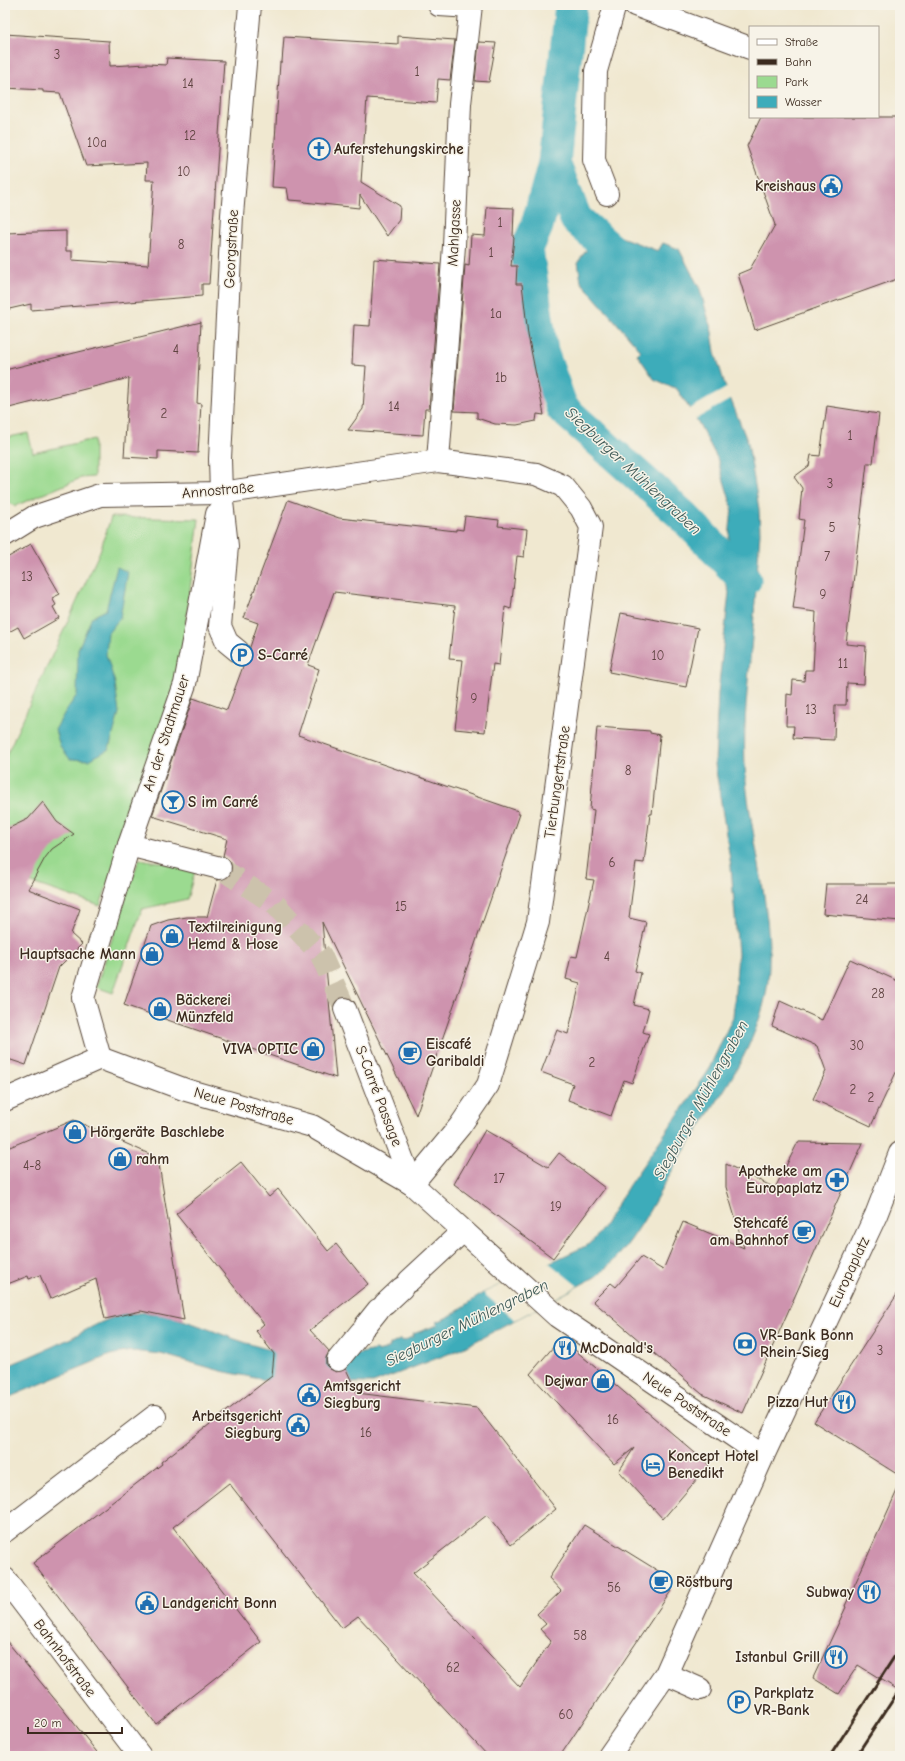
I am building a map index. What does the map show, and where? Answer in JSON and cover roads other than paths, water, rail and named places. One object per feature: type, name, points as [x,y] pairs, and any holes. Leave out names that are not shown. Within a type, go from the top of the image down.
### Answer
[{"type":"street","name":"Georgstraße","points":[[221,493],[220,459],[232,215],[250,5]]},
{"type":"street","points":[[439,5],[470,6]]},
{"type":"street","points":[[607,194],[594,160],[596,71],[615,5]]},
{"type":"street","points":[[635,5],[749,48]]},
{"type":"street","name":"Mahlgasse","points":[[438,461],[454,246],[460,104],[470,6]]},
{"type":"street","name":"Annostraße","points":[[5,535],[34,517],[100,495],[221,493],[438,461]]},
{"type":"street","name":"Tierbungertstraße","points":[[412,1184],[460,1126],[488,1085],[513,1008],[538,922],[591,527],[581,508],[562,486],[536,474],[438,461]]},
{"type":"street","points":[[221,493],[228,546],[220,626],[227,642],[238,651]]},
{"type":"street","name":"An der Stadtmauer","points":[[100,1058],[83,998],[129,844],[185,684],[221,493]]},
{"type":"street","points":[[129,844],[220,868]]},
{"type":"street","name":"S-Carré Passage","points":[[345,1009],[412,1184]]},
{"type":"street","points":[[5,1100],[100,1058]]},
{"type":"street","name":"Neue Poststraße","points":[[100,1058],[186,1090],[312,1126],[412,1184],[557,1316],[763,1456]]},
{"type":"street","name":"Europaplatz","points":[[609,1756],[666,1674],[763,1456],[876,1215],[900,1153]]},
{"type":"street","points":[[338,1360],[372,1318],[463,1231]]},
{"type":"street","points":[[5,1531],[155,1416]]},
{"type":"street","name":"Bahnhofstraße","points":[[5,1579],[140,1756]]},
{"type":"street","points":[[666,1674],[700,1689]]},
{"type":"water","points":[[590,218],[621,237],[658,251],[663,243],[679,249],[700,289],[712,332],[715,352],[725,385],[748,443],[759,509],[760,533],[748,682],[745,764],[749,807],[768,925],[769,954],[768,981],[763,1007],[747,1048],[726,1087],[678,1161],[642,1224],[621,1253],[609,1266],[595,1277],[461,1349],[373,1383],[270,1381],[221,1371],[161,1354],[131,1351],[110,1355],[5,1399],[5,1367],[61,1343],[102,1322],[128,1314],[148,1313],[168,1316],[255,1346],[275,1351],[313,1356],[354,1354],[375,1350],[379,1352],[390,1347],[390,1345],[401,1339],[403,1341],[414,1336],[413,1334],[438,1325],[437,1322],[452,1315],[483,1293],[590,1244],[603,1228],[629,1185],[707,1073],[733,1017],[738,954],[731,866],[715,764],[718,693],[729,592],[725,581],[732,507],[717,458],[698,422],[677,389],[654,379],[637,354],[641,351],[581,282],[578,262],[592,242],[577,231]]},
{"type":"water","points":[[117,567],[128,572],[120,618],[108,633],[106,654],[115,683],[119,713],[109,749],[89,760],[70,759],[60,746],[55,730],[77,695],[78,649],[92,617],[106,610]]},
{"type":"waterway","name":"Siegburger Mühlengraben","points":[[571,5],[554,163],[576,219],[616,254]]},
{"type":"waterway","name":"Siegburger Mühlengraben","points":[[554,163],[537,226],[527,249],[542,352],[562,408],[682,515],[745,580]]},
{"type":"tunnel","points":[[220,868],[275,904],[321,955],[345,1009]]},
{"type":"railway","points":[[830,1756],[900,1648]]},
{"type":"railway","points":[[856,1756],[900,1689]]},
{"type":"place","name":"Auferstehungskirche","points":[[319,149]]},
{"type":"place","name":"Kreishaus","points":[[831,186]]},
{"type":"place","name":"S-Carré","points":[[242,655]]},
{"type":"place","name":"S im Carré","points":[[173,802]]},
{"type":"place","name":"Textilreinigung Hemd & Hose","points":[[172,936]]},
{"type":"place","name":"Hauptsache Mann","points":[[152,954]]},
{"type":"place","name":"Bäckerei Münzfeld","points":[[160,1009]]},
{"type":"place","name":"VIVA OPTIC","points":[[313,1049]]},
{"type":"place","name":"Eiscafé Garibaldi","points":[[410,1053]]},
{"type":"place","name":"Hörgeräte Baschlebe","points":[[75,1132]]},
{"type":"place","name":"rahm","points":[[120,1159]]},
{"type":"place","name":"Apotheke am Europaplatz","points":[[837,1180]]},
{"type":"place","name":"Stehcafé am Bahnhof","points":[[804,1232]]},
{"type":"place","name":"VR-Bank Bonn Rhein-Sieg","points":[[745,1344]]},
{"type":"place","name":"McDonald's","points":[[565,1348]]},
{"type":"place","name":"Dejwar","points":[[603,1381]]},
{"type":"place","name":"Amtsgericht Siegburg","points":[[309,1395]]},
{"type":"place","name":"Pizza Hut","points":[[844,1402]]},
{"type":"place","name":"Arbeitsgericht Siegburg","points":[[298,1425]]},
{"type":"place","name":"Koncept Hotel Benedikt","points":[[653,1465]]},
{"type":"place","name":"Röstburg","points":[[661,1582]]},
{"type":"place","name":"Subway","points":[[869,1592]]},
{"type":"place","name":"Landgericht Bonn","points":[[147,1603]]},
{"type":"place","name":"Istanbul Grill","points":[[836,1657]]},
{"type":"place","name":"Parkplatz VR-Bank","points":[[739,1702]]}]
